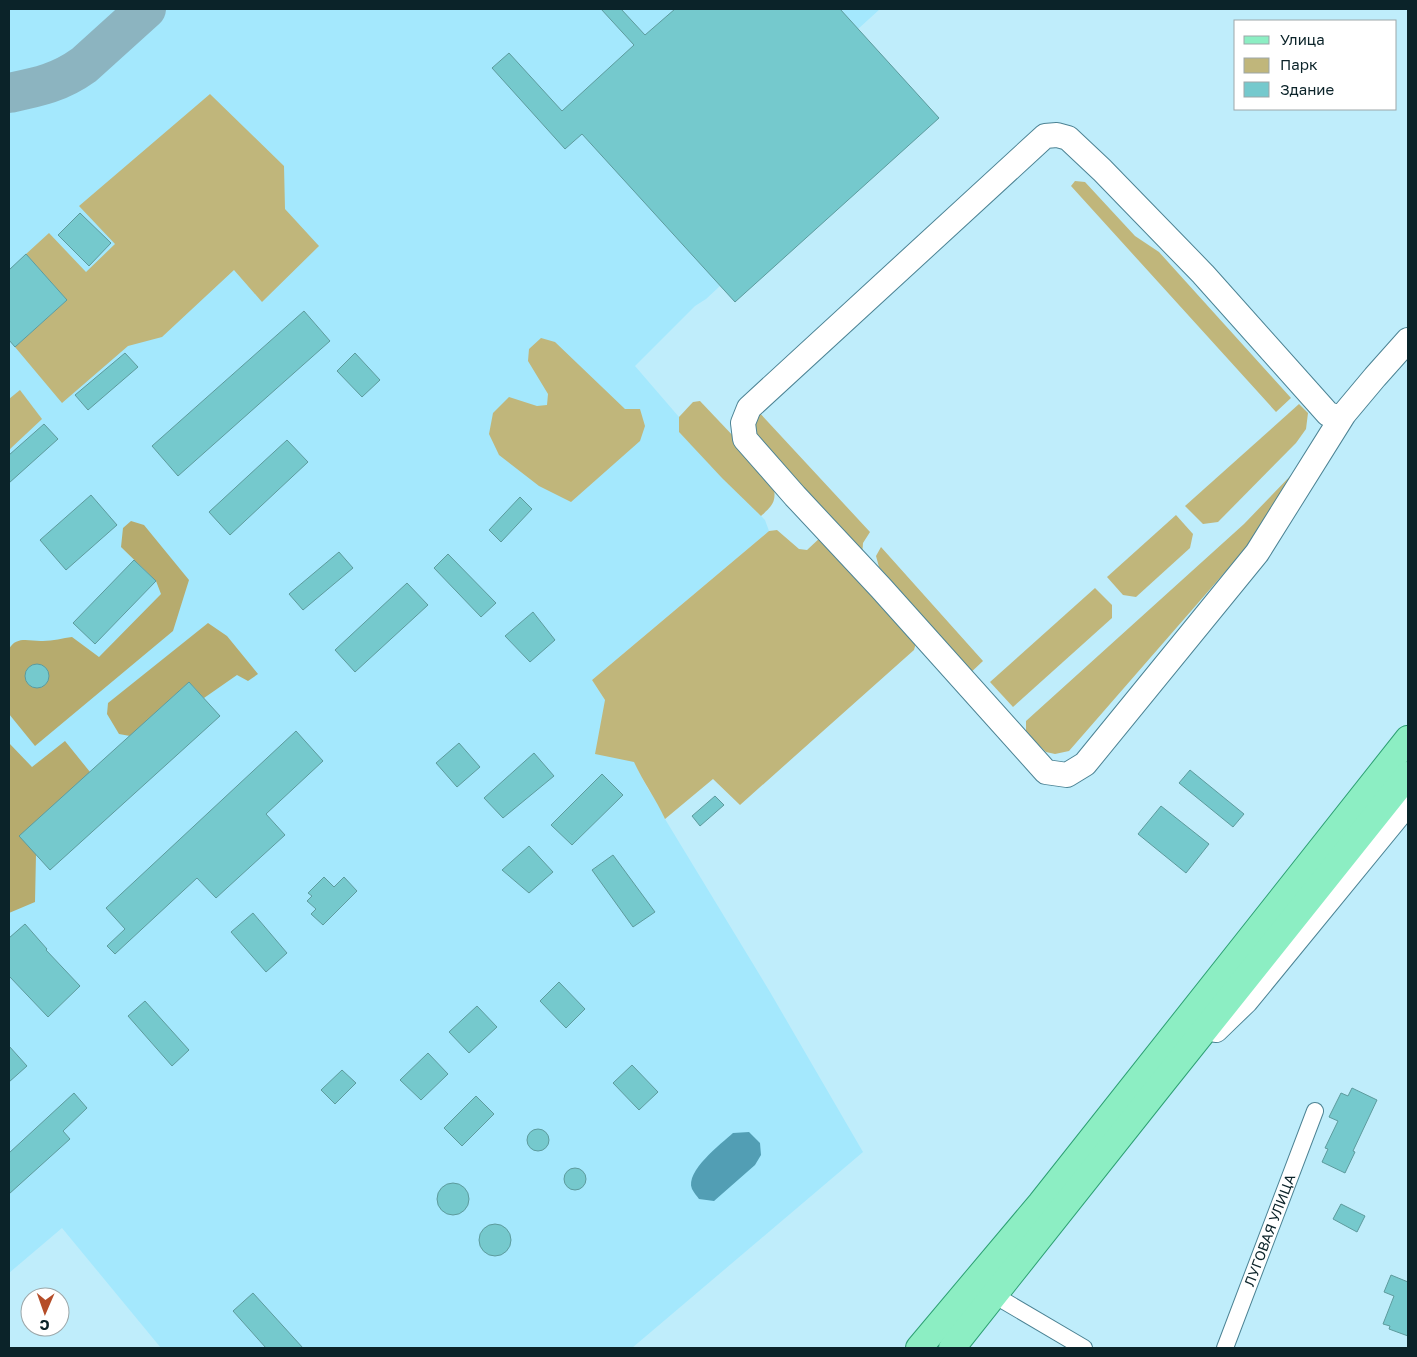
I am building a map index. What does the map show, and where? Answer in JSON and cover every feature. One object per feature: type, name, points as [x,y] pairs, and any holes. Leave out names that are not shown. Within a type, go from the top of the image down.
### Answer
[{"type":"main road","points":[[919,1348],[1040,1203],[1408,739]]},
{"type":"main road","points":[[952,1348],[1408,775]]},
{"type":"street","points":[[1344,414],[1337,416],[1328,414],[1203,274],[1102,170],[1068,138],[1057,134],[1045,136],[902,267],[749,408],[743,423],[745,439],[794,496],[881,588],[1046,772],[1068,775],[1085,764],[1257,553],[1344,414],[1408,340]]},
{"type":"street","points":[[1163,1082],[1246,1001],[1408,804]]},
{"type":"street","name":"ЛУГОВАЯ УЛИЦА","points":[[1225,1348],[1315,1111]]},
{"type":"street","points":[[994,1295],[1084,1348]]},
{"type":"shaded area","points":[[9,9],[880,9],[858,29],[939,118],[735,302],[720,286],[695,306],[635,366],[679,417],[679,432],[765,520],[769,531],[592,680],[605,700],[639,772],[659,805],[665,819],[770,992],[863,1152],[632,1348],[161,1348],[62,1228],[9,1273]]},
{"type":"shaded area","points":[[131,521],[144,525],[189,580],[173,631],[35,746],[9,714],[9,649],[16,642],[24,640],[47,641],[72,637],[99,657],[161,594],[156,581],[121,547],[123,528]]},
{"type":"shaded area","points":[[208,623],[227,636],[258,674],[248,681],[237,675],[204,698],[189,682],[130,736],[119,734],[107,714],[108,703]]},
{"type":"shaded area","points":[[65,741],[90,772],[36,854],[35,902],[9,913],[9,743],[32,767]]},
{"type":"shaded area","points":[[749,1132],[760,1143],[761,1155],[755,1165],[714,1201],[699,1199],[692,1189],[691,1182],[699,1166],[705,1158],[733,1133]]},
{"type":"green space","points":[[210,94],[284,166],[285,209],[319,246],[262,302],[234,270],[162,337],[128,346],[62,403],[15,347],[67,300],[26,254],[49,233],[86,272],[115,244],[79,206]]},
{"type":"green space","points":[[1075,181],[1085,182],[1135,236],[1159,252],[1291,398],[1276,412],[1071,186]]},
{"type":"green space","points":[[541,338],[555,342],[625,409],[640,409],[645,426],[640,441],[571,502],[539,486],[499,455],[489,434],[493,413],[509,397],[537,406],[547,405],[548,394],[528,361],[529,349]]},
{"type":"green space","points":[[20,390],[42,419],[9,450],[9,399]]},
{"type":"green space","points":[[700,401],[736,439],[773,484],[773,502],[761,516],[679,432],[679,417],[693,402]]},
{"type":"green space","points":[[1299,404],[1308,413],[1306,429],[1296,443],[1218,522],[1203,524],[1185,506]]},
{"type":"green space","points":[[757,410],[870,532],[863,543],[862,556],[748,430]]},
{"type":"green space","points":[[1296,470],[1266,525],[1069,751],[1055,754],[1046,752],[1026,733],[1026,721],[1244,524]]},
{"type":"green space","points":[[1176,515],[1193,534],[1190,548],[1136,597],[1123,595],[1107,577]]},
{"type":"green space","points":[[777,530],[799,549],[807,550],[822,536],[916,643],[914,650],[740,805],[713,779],[665,819],[634,762],[595,754],[605,700],[592,680],[769,531]]},
{"type":"green space","points":[[881,547],[983,661],[967,676],[911,613],[896,586],[879,567],[876,556]]},
{"type":"green space","points":[[1095,588],[1112,605],[1112,618],[1013,707],[990,682]]},
{"type":"building","points":[[601,9],[621,9],[645,35],[675,9],[840,9],[939,118],[735,302],[582,134],[565,149],[492,68],[509,53],[562,111],[634,45]]},
{"type":"building","points":[[80,213],[111,243],[89,266],[58,235]]},
{"type":"building","points":[[26,254],[67,300],[15,347],[9,340],[9,270]]},
{"type":"building","points":[[304,311],[330,341],[178,476],[152,446]]},
{"type":"building","points":[[125,353],[138,367],[88,410],[75,395]]},
{"type":"building","points":[[355,353],[380,380],[362,397],[337,371]]},
{"type":"building","points":[[44,424],[58,439],[9,483],[9,455]]},
{"type":"building","points":[[287,440],[308,462],[230,535],[209,512]]},
{"type":"building","points":[[91,495],[117,525],[66,570],[40,540]]},
{"type":"building","points":[[520,497],[532,509],[501,542],[489,530]]},
{"type":"building","points":[[339,552],[353,568],[303,610],[289,594]]},
{"type":"building","points":[[448,554],[496,603],[481,617],[434,568]]},
{"type":"building","points":[[134,560],[156,581],[95,644],[73,623]]},
{"type":"building","points":[[407,583],[428,605],[355,672],[335,650]]},
{"type":"building","points":[[533,612],[555,640],[530,662],[505,636]]},
{"type":"building","points":[[37,664],[42,665],[48,671],[48,681],[42,687],[37,688],[32,687],[26,681],[25,676],[26,671],[32,665]]},
{"type":"building","points":[[189,682],[220,716],[50,870],[19,836]]},
{"type":"building","points":[[296,731],[323,761],[266,814],[285,835],[216,898],[197,878],[115,954],[107,946],[125,929],[106,908]]},
{"type":"building","points":[[459,743],[480,767],[457,787],[436,763]]},
{"type":"building","points":[[534,753],[554,776],[503,818],[484,798]]},
{"type":"building","points":[[1190,770],[1244,814],[1233,827],[1179,783]]},
{"type":"building","points":[[602,774],[623,795],[572,845],[551,825]]},
{"type":"building","points":[[715,796],[724,805],[700,826],[692,816]]},
{"type":"building","points":[[1161,806],[1209,844],[1186,873],[1138,834]]},
{"type":"building","points":[[529,846],[553,872],[529,893],[502,870]]},
{"type":"building","points":[[613,855],[655,912],[633,927],[592,870]]},
{"type":"building","points":[[324,877],[334,887],[344,877],[357,891],[323,925],[311,914],[316,909],[307,901],[312,896],[308,893]]},
{"type":"building","points":[[253,913],[287,953],[266,972],[231,932]]},
{"type":"building","points":[[25,924],[46,950],[80,986],[48,1017],[9,976],[9,938]]},
{"type":"building","points":[[559,982],[585,1009],[566,1028],[540,1001]]},
{"type":"building","points":[[145,1001],[189,1050],[172,1066],[128,1016]]},
{"type":"building","points":[[477,1006],[497,1027],[469,1053],[449,1032]]},
{"type":"building","points":[[9,1046],[27,1066],[9,1082]]},
{"type":"building","points":[[428,1053],[448,1074],[421,1100],[400,1080]]},
{"type":"building","points":[[632,1065],[658,1092],[639,1110],[613,1083]]},
{"type":"building","points":[[342,1070],[356,1083],[335,1104],[321,1090]]},
{"type":"building","points":[[1352,1088],[1377,1100],[1353,1151],[1355,1152],[1345,1173],[1322,1162],[1328,1149],[1325,1148],[1338,1121],[1329,1117],[1341,1093],[1348,1096]]},
{"type":"building","points":[[74,1093],[87,1108],[63,1131],[70,1139],[9,1194],[9,1153]]},
{"type":"building","points":[[476,1096],[494,1114],[462,1146],[444,1128]]},
{"type":"building","points":[[538,1129],[548,1136],[549,1140],[542,1150],[538,1151],[528,1144],[527,1140],[534,1130]]},
{"type":"building","points":[[575,1168],[585,1175],[586,1179],[579,1189],[575,1190],[565,1183],[564,1179],[571,1169]]},
{"type":"building","points":[[453,1183],[459,1184],[464,1188],[468,1193],[468,1205],[464,1210],[459,1214],[453,1215],[447,1214],[442,1210],[438,1205],[437,1199],[438,1193],[442,1188],[447,1184]]},
{"type":"building","points":[[1341,1204],[1365,1216],[1357,1232],[1333,1219]]},
{"type":"building","points":[[495,1224],[501,1225],[506,1229],[510,1234],[510,1246],[506,1251],[501,1255],[495,1256],[489,1255],[484,1251],[480,1246],[479,1240],[480,1234],[484,1229],[489,1225]]},
{"type":"building","points":[[1391,1275],[1408,1282],[1408,1336],[1389,1329],[1390,1326],[1383,1324],[1394,1296],[1384,1292]]},
{"type":"building","points":[[253,1293],[303,1348],[266,1348],[233,1311]]},
{"type":"taxiway","points":[[9,93],[48,84],[75,71],[146,9]]}]
